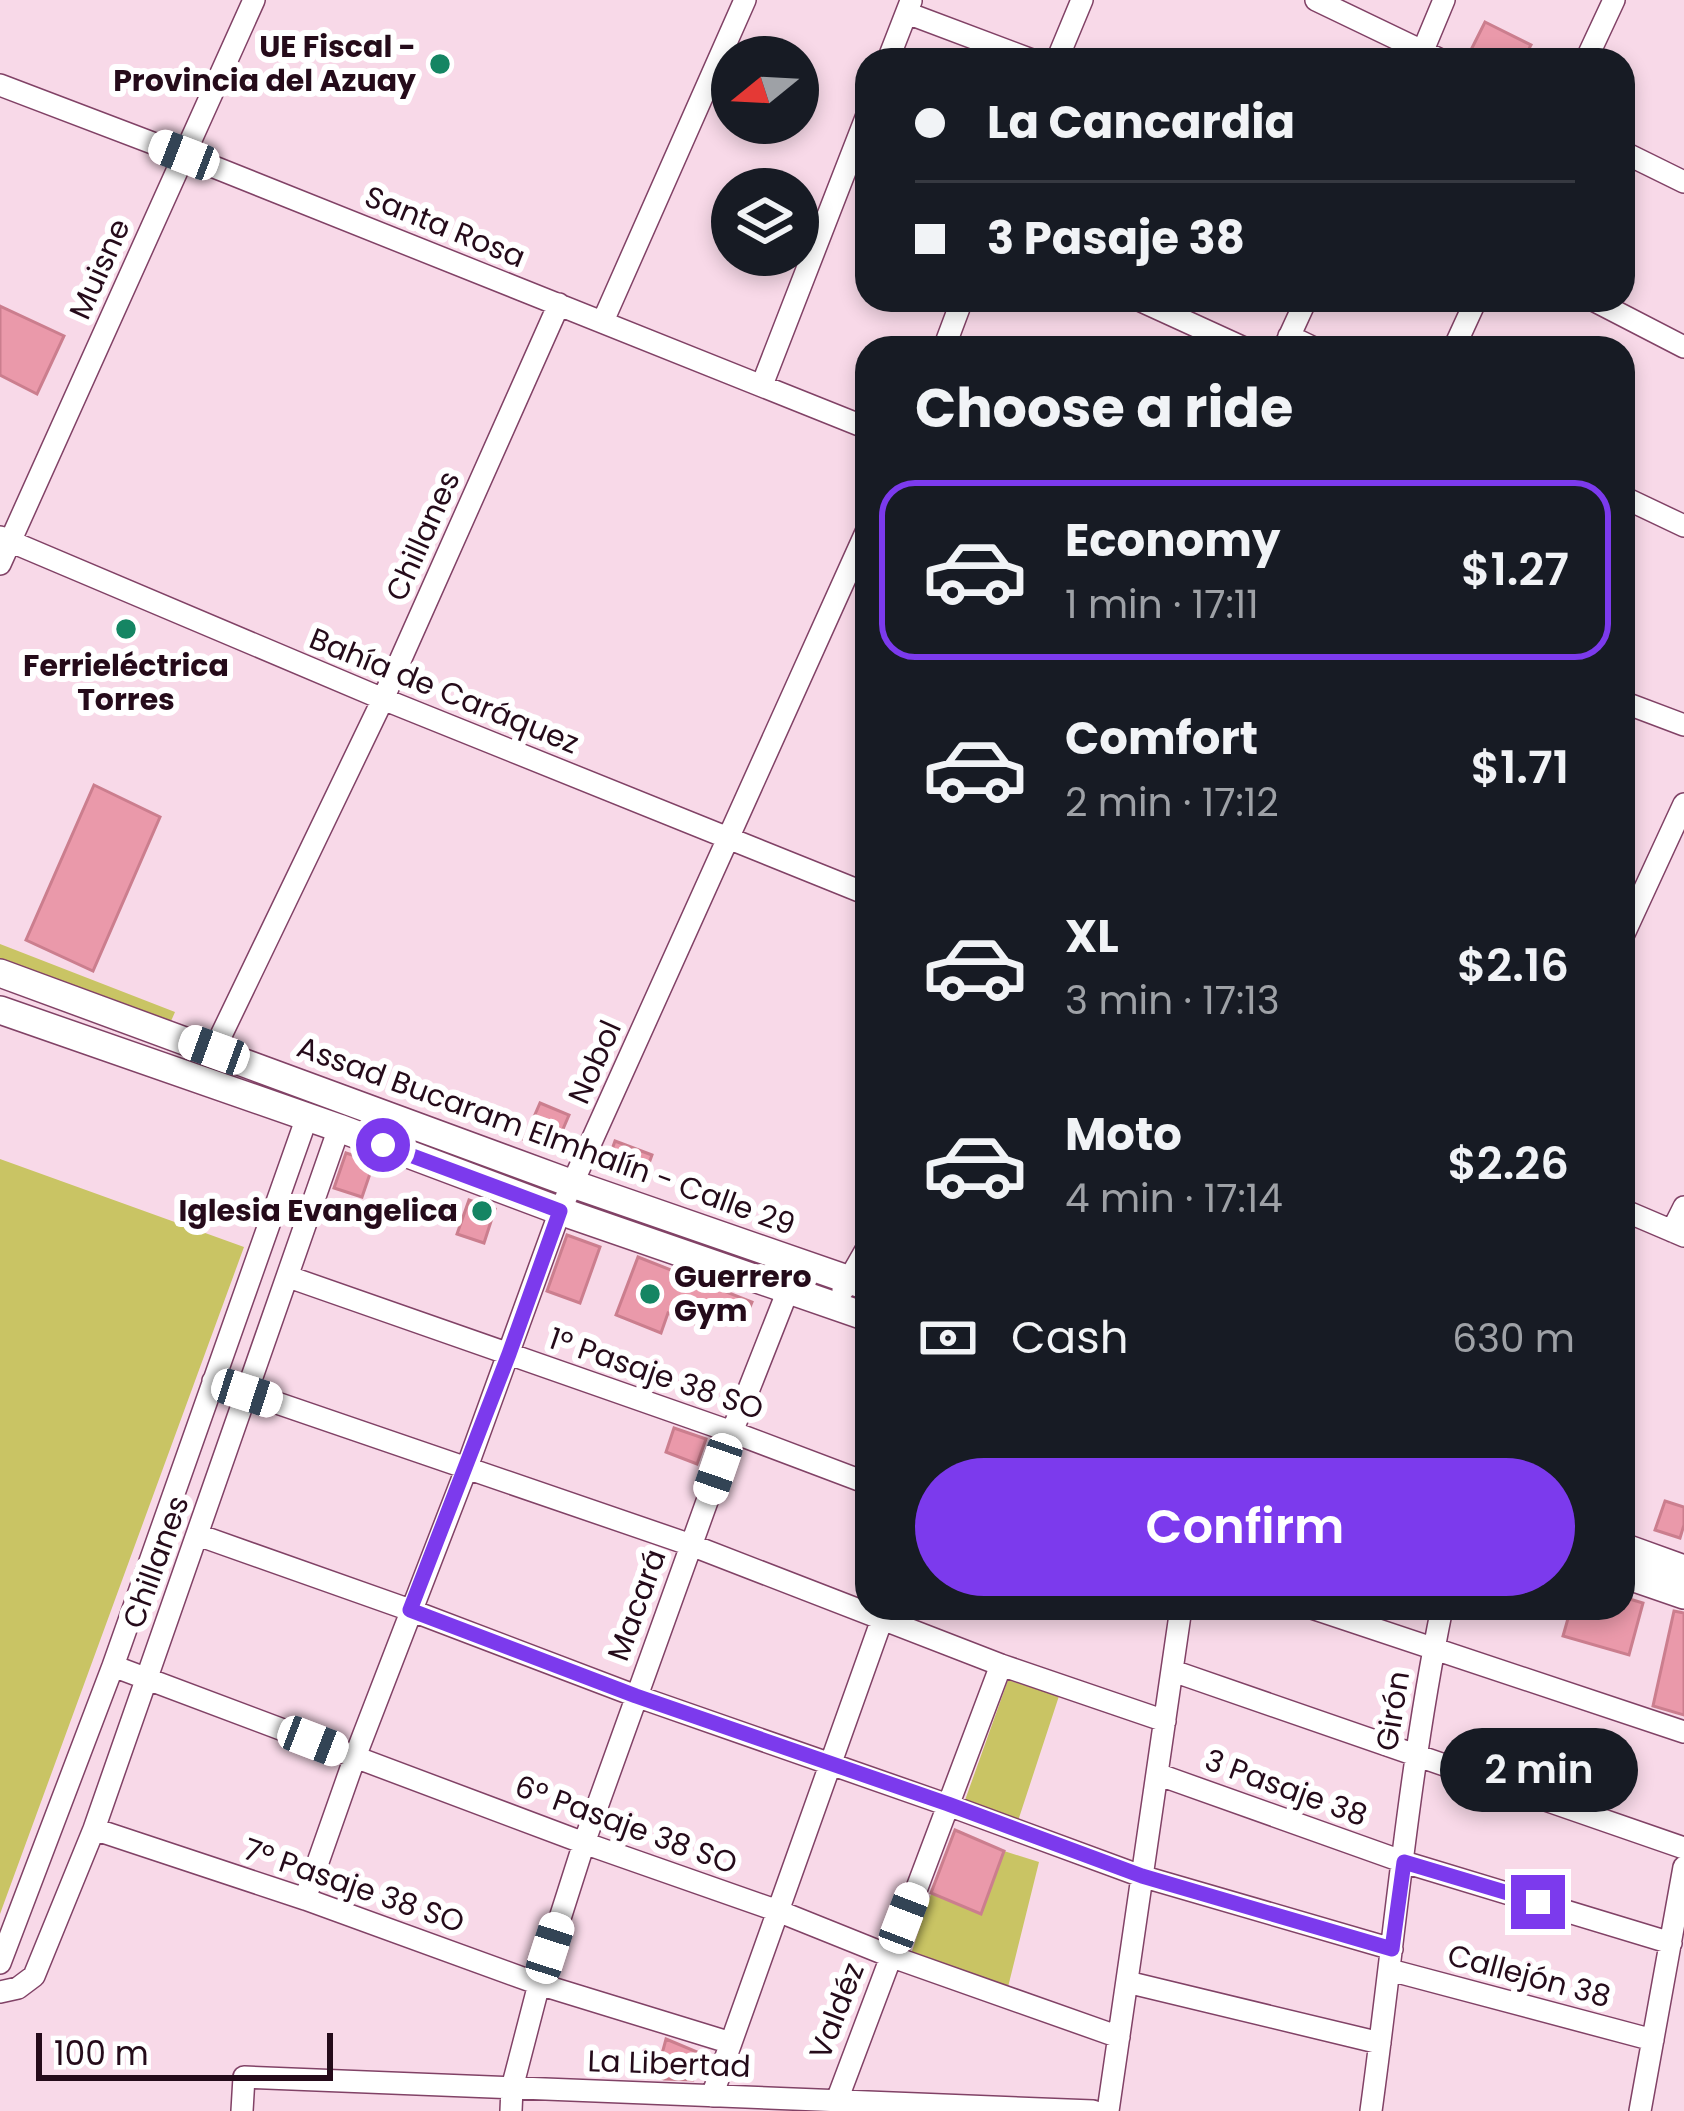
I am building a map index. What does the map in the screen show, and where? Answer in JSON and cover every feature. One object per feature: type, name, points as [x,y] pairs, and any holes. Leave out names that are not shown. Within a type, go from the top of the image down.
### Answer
[{"type":"main road","name":"Assad Bucaram Elmhalín - Calle 29","points":[[0,973],[573,1184],[855,1282]]},
{"type":"main road","points":[[0,1010],[855,1313]]},
{"type":"main road","points":[[1635,1551],[1684,1569]]},
{"type":"main road","points":[[1635,1578],[1684,1595]]},
{"type":"street","name":"Muisne","points":[[0,564],[5,540],[254,0]]},
{"type":"street","points":[[602,321],[745,0]]},
{"type":"street","points":[[1063,48],[1082,0]]},
{"type":"street","points":[[1316,0],[1410,48]]},
{"type":"street","points":[[1431,48],[1444,0]]},
{"type":"street","points":[[1592,48],[1614,0]]},
{"type":"street","points":[[893,48],[909,7],[1004,48]]},
{"type":"street","name":"Santa Rosa","points":[[0,85],[855,423]]},
{"type":"street","points":[[762,385],[855,146]]},
{"type":"street","points":[[1635,158],[1684,182]]},
{"type":"street","name":"Chillanes","points":[[214,1050],[382,700],[559,304]]},
{"type":"street","points":[[1165,312],[1218,336]]},
{"type":"street","points":[[1616,312],[1684,347]]},
{"type":"street","points":[[1635,502],[1684,526]]},
{"type":"street","name":"Bahía de Caráquez","points":[[5,540],[382,700],[855,889]]},
{"type":"street","name":"Nobol","points":[[305,1899],[560,1211],[855,556]]},
{"type":"street","points":[[1635,707],[1684,725]]},
{"type":"street","points":[[1635,910],[1684,804]]},
{"type":"street","name":"Chillanes","points":[[0,1963],[113,1666],[307,1117]]},
{"type":"street","name":"Chillanes","points":[[0,1993],[34,1976],[94,1828],[339,1128]]},
{"type":"street","points":[[1635,1215],[1678,1233],[1684,1207]]},
{"type":"street","name":"Macará","points":[[511,2100],[538,1984],[584,1843],[732,1432],[799,1263]]},
{"type":"street","name":"1º Pasaje 38 SO","points":[[289,1277],[855,1478]]},
{"type":"street","points":[[834,1306],[855,1286]]},
{"type":"street","points":[[213,1381],[855,1603]]},
{"type":"street","name":"Callejón 38","points":[[198,1535],[1142,1876],[1391,1960],[1654,2040]]},
{"type":"street","points":[[712,2096],[881,1620]]},
{"type":"street","points":[[900,1620],[1001,1665],[1166,1720]]},
{"type":"street","points":[[1108,2111],[1179,1620]]},
{"type":"street","points":[[1349,1620],[1684,1732]]},
{"type":"street","name":"Girón","points":[[1371,2111],[1415,1753],[1440,1620]]},
{"type":"street","name":"Valdéz","points":[[835,2105],[1001,1665]]},
{"type":"street","name":"6º Pasaje 38 SO","points":[[113,1666],[1119,2037]]},
{"type":"street","points":[[1173,1671],[1684,1848]]},
{"type":"street","name":"3 Pasaje 38","points":[[1157,1774],[1404,1862],[1671,1943]]},
{"type":"street","name":"7º Pasaje 38 SO","points":[[94,1828],[538,1984],[731,2043]]},
{"type":"street","points":[[1640,2111],[1671,1943],[1681,1914],[1684,1867]]},
{"type":"street","points":[[1127,1982],[1380,2043]]},
{"type":"street","name":"La Libertad","points":[[242,2111],[244,2077],[511,2100],[712,2096],[835,2105],[1093,2111]]},
{"type":"shaded area","points":[[0,944],[175,1012],[168,1028],[0,966]]},
{"type":"shaded area","points":[[0,1159],[244,1247],[0,1914]]},
{"type":"shaded area","points":[[1008,1680],[1059,1696],[1016,1827],[964,1803]]},
{"type":"shaded area","points":[[1004,1851],[1039,1862],[1008,1987],[910,1957],[931,1894],[981,1914]]},
{"type":"building","points":[[1485,22],[1531,45],[1529,48],[1472,48]]},
{"type":"building","points":[[0,306],[64,336],[37,394],[0,375]]},
{"type":"building","points":[[94,785],[160,817],[93,971],[26,940]]},
{"type":"building","points":[[540,1103],[569,1115],[554,1150],[524,1140]]},
{"type":"building","points":[[615,1141],[652,1155],[643,1180],[606,1166]]},
{"type":"building","points":[[346,1153],[374,1162],[362,1197],[334,1188]]},
{"type":"building","points":[[469,1200],[495,1209],[484,1243],[457,1234]]},
{"type":"building","points":[[567,1235],[600,1247],[580,1303],[547,1291]]},
{"type":"building","points":[[638,1257],[752,1302],[743,1324],[705,1314],[700,1326],[668,1313],[661,1333],[616,1315]]},
{"type":"building","points":[[674,1428],[706,1439],[697,1464],[666,1452]]},
{"type":"building","points":[[1665,1501],[1684,1507],[1680,1538],[1655,1530]]},
{"type":"building","points":[[1635,1601],[1643,1603],[1629,1655],[1563,1636],[1568,1620],[1635,1620]]},
{"type":"building","points":[[1674,1611],[1684,1613],[1684,1715],[1653,1706]]},
{"type":"building","points":[[955,1830],[1004,1851],[981,1914],[931,1893]]},
{"type":"building","points":[[666,2039],[702,2054],[693,2080],[656,2076]]},
{"type":"place","name":"UE Fiscal - Provincia del Azuay","points":[[440,64]]},
{"type":"place","name":"Ferrieléctrica Torres","points":[[126,629]]},
{"type":"place","name":"Iglesia Evangelica","points":[[482,1211]]},
{"type":"place","name":"Guerrero Gym","points":[[650,1294]]},
{"type":"route","points":[[383,1145],[560,1211],[410,1610],[636,1696],[1142,1876],[1392,1949],[1404,1862],[1538,1902]]}]
